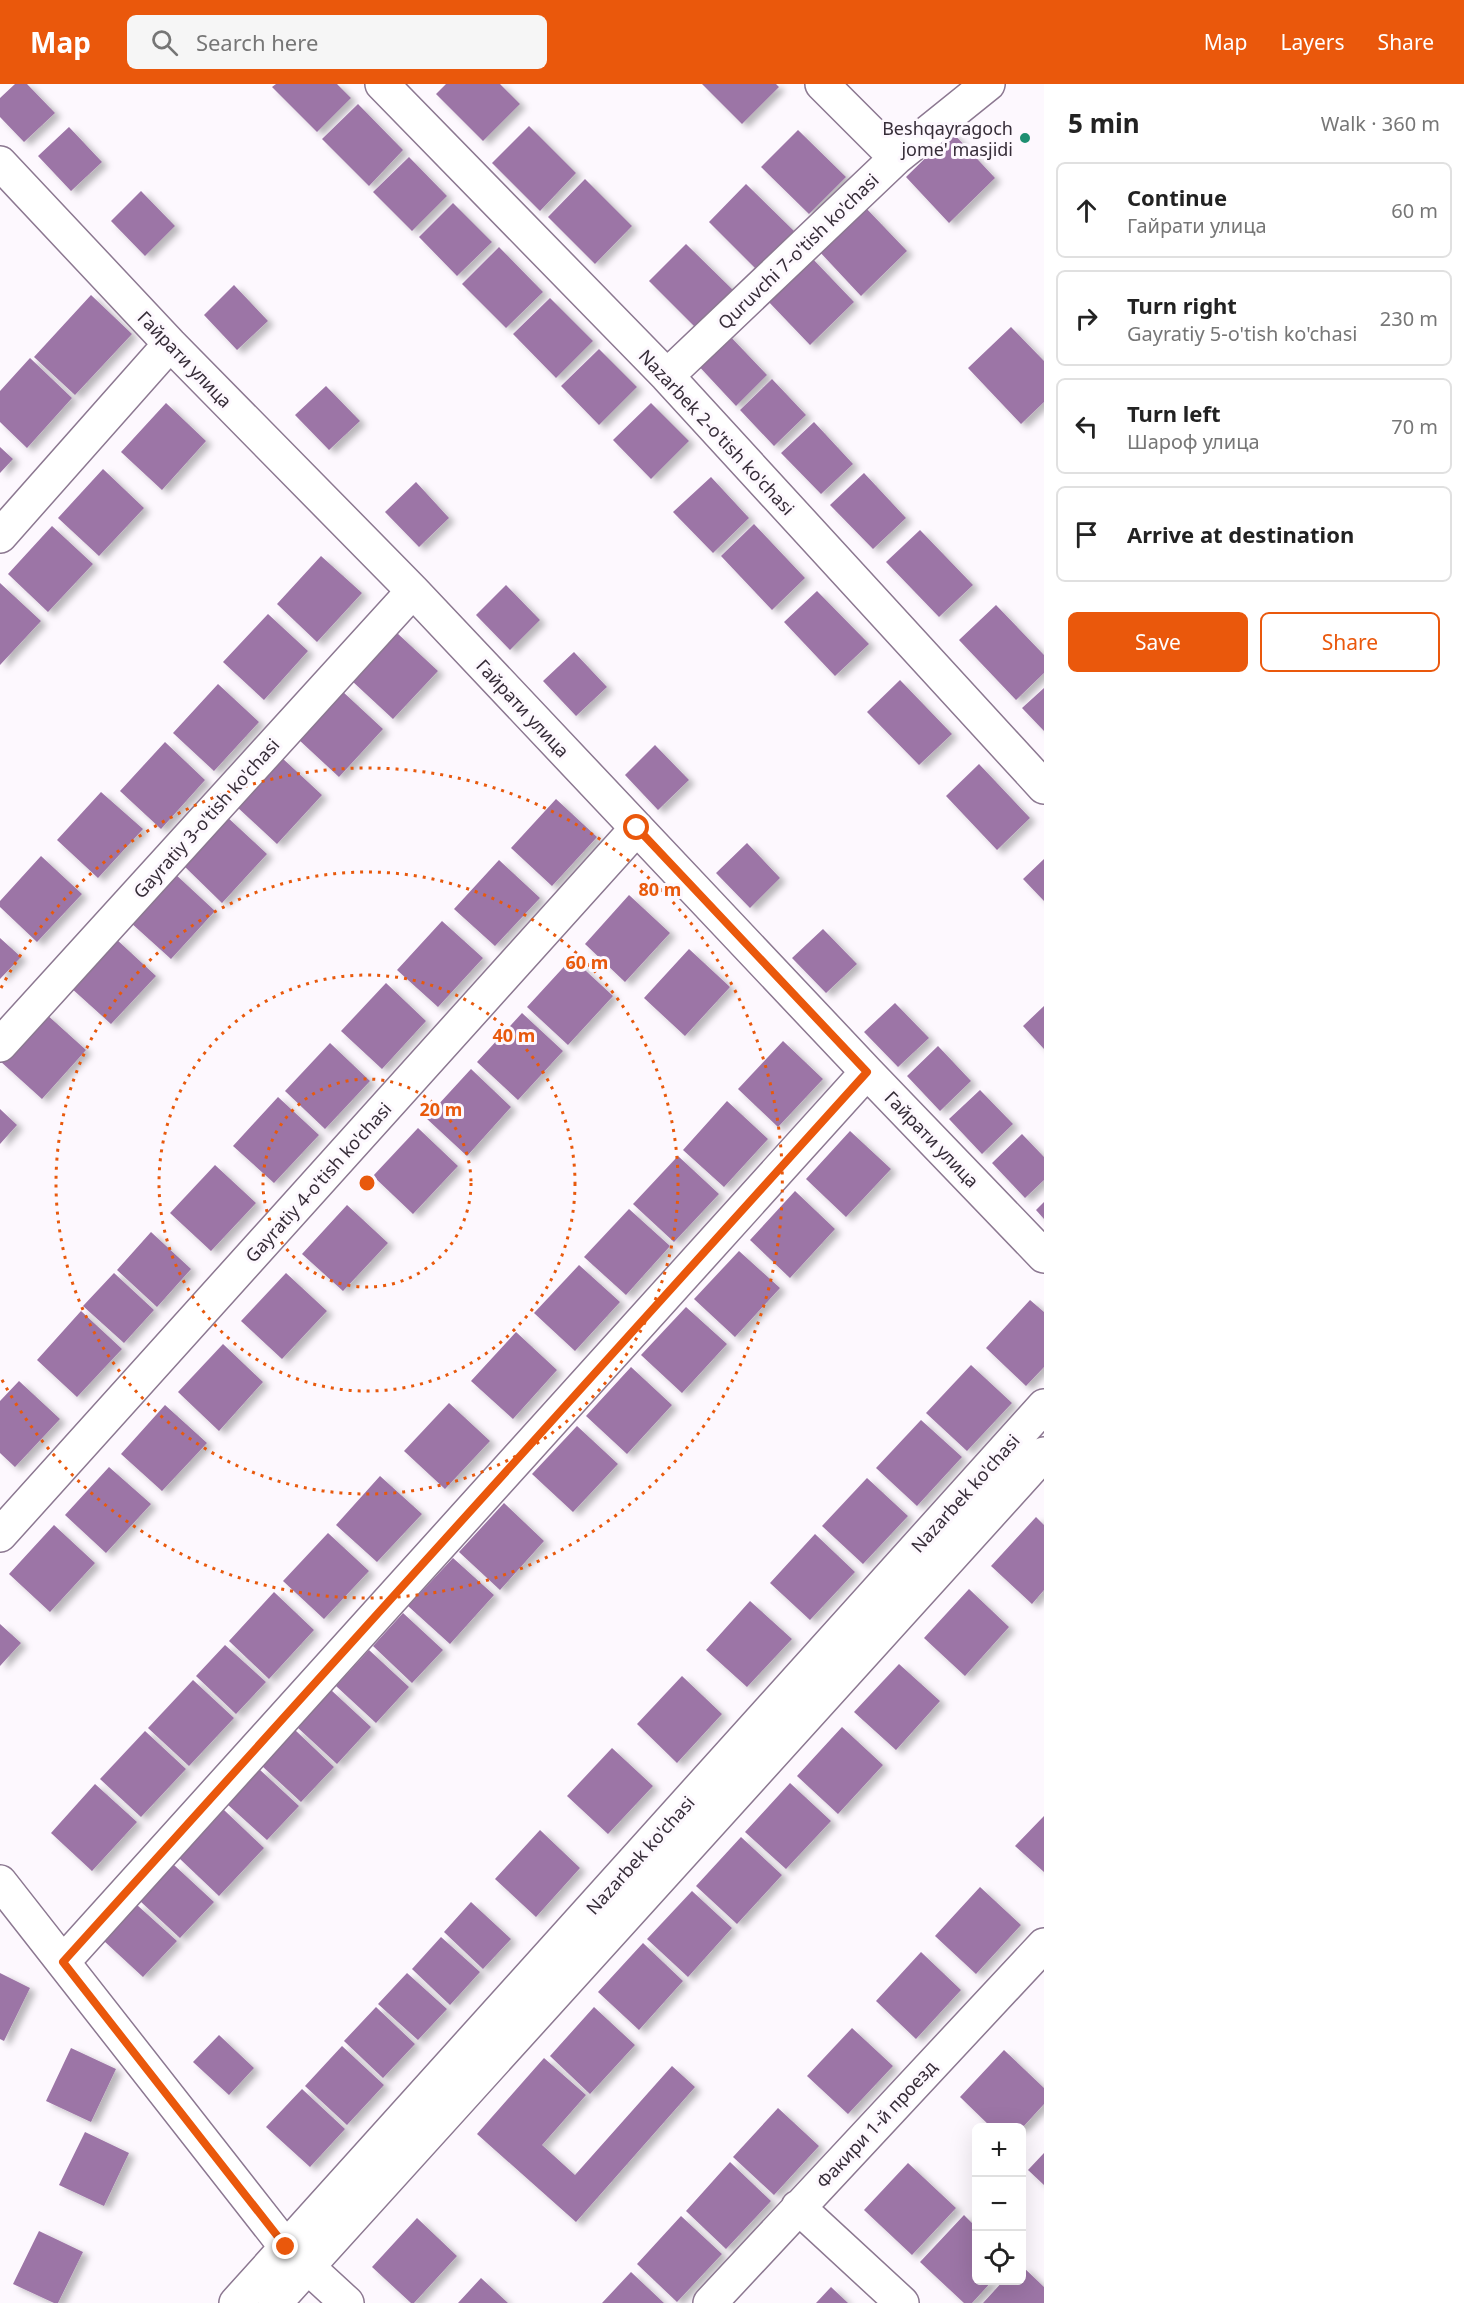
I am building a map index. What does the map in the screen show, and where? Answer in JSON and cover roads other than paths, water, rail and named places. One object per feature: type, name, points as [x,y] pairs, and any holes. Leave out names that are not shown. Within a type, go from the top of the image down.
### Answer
[{"type":"street","name":"Nazarbek 2-o'tish ko'chasi","points":[[382,84],[667,376],[1044,787]]},
{"type":"street","points":[[822,84],[896,158]]},
{"type":"street","name":"Quruvchi 7-o'tish ko'chasi","points":[[667,376],[896,158],[988,84]]},
{"type":"street","name":"Гайрати улица","points":[[0,163],[170,344],[412,591],[1044,1256]]},
{"type":"street","points":[[0,536],[170,344]]},
{"type":"street","name":"Gayratiy 3-o'tish ko'chasi","points":[[0,1045],[412,591]]},
{"type":"street","name":"Gayratiy 4-o'tish ko'chasi","points":[[0,1535],[637,828]]},
{"type":"street","points":[[63,1962],[867,1072]]},
{"type":"street","name":"Nazarbek ko'chasi","points":[[275,2303],[297,2257],[1044,1406]]},
{"type":"street","name":"Nazarbek ko'chasi","points":[[236,2303],[297,2257],[1044,1454]]},
{"type":"street","points":[[1,1888],[63,1962],[297,2257],[347,2303]]},
{"type":"street","name":"Факири 1-й проезд","points":[[710,2303],[1044,1945]]},
{"type":"street","points":[[798,2207],[902,2303]]},
{"type":"place","name":"Beshqayragoch jome' masjidi","points":[[1025,138]]}]
